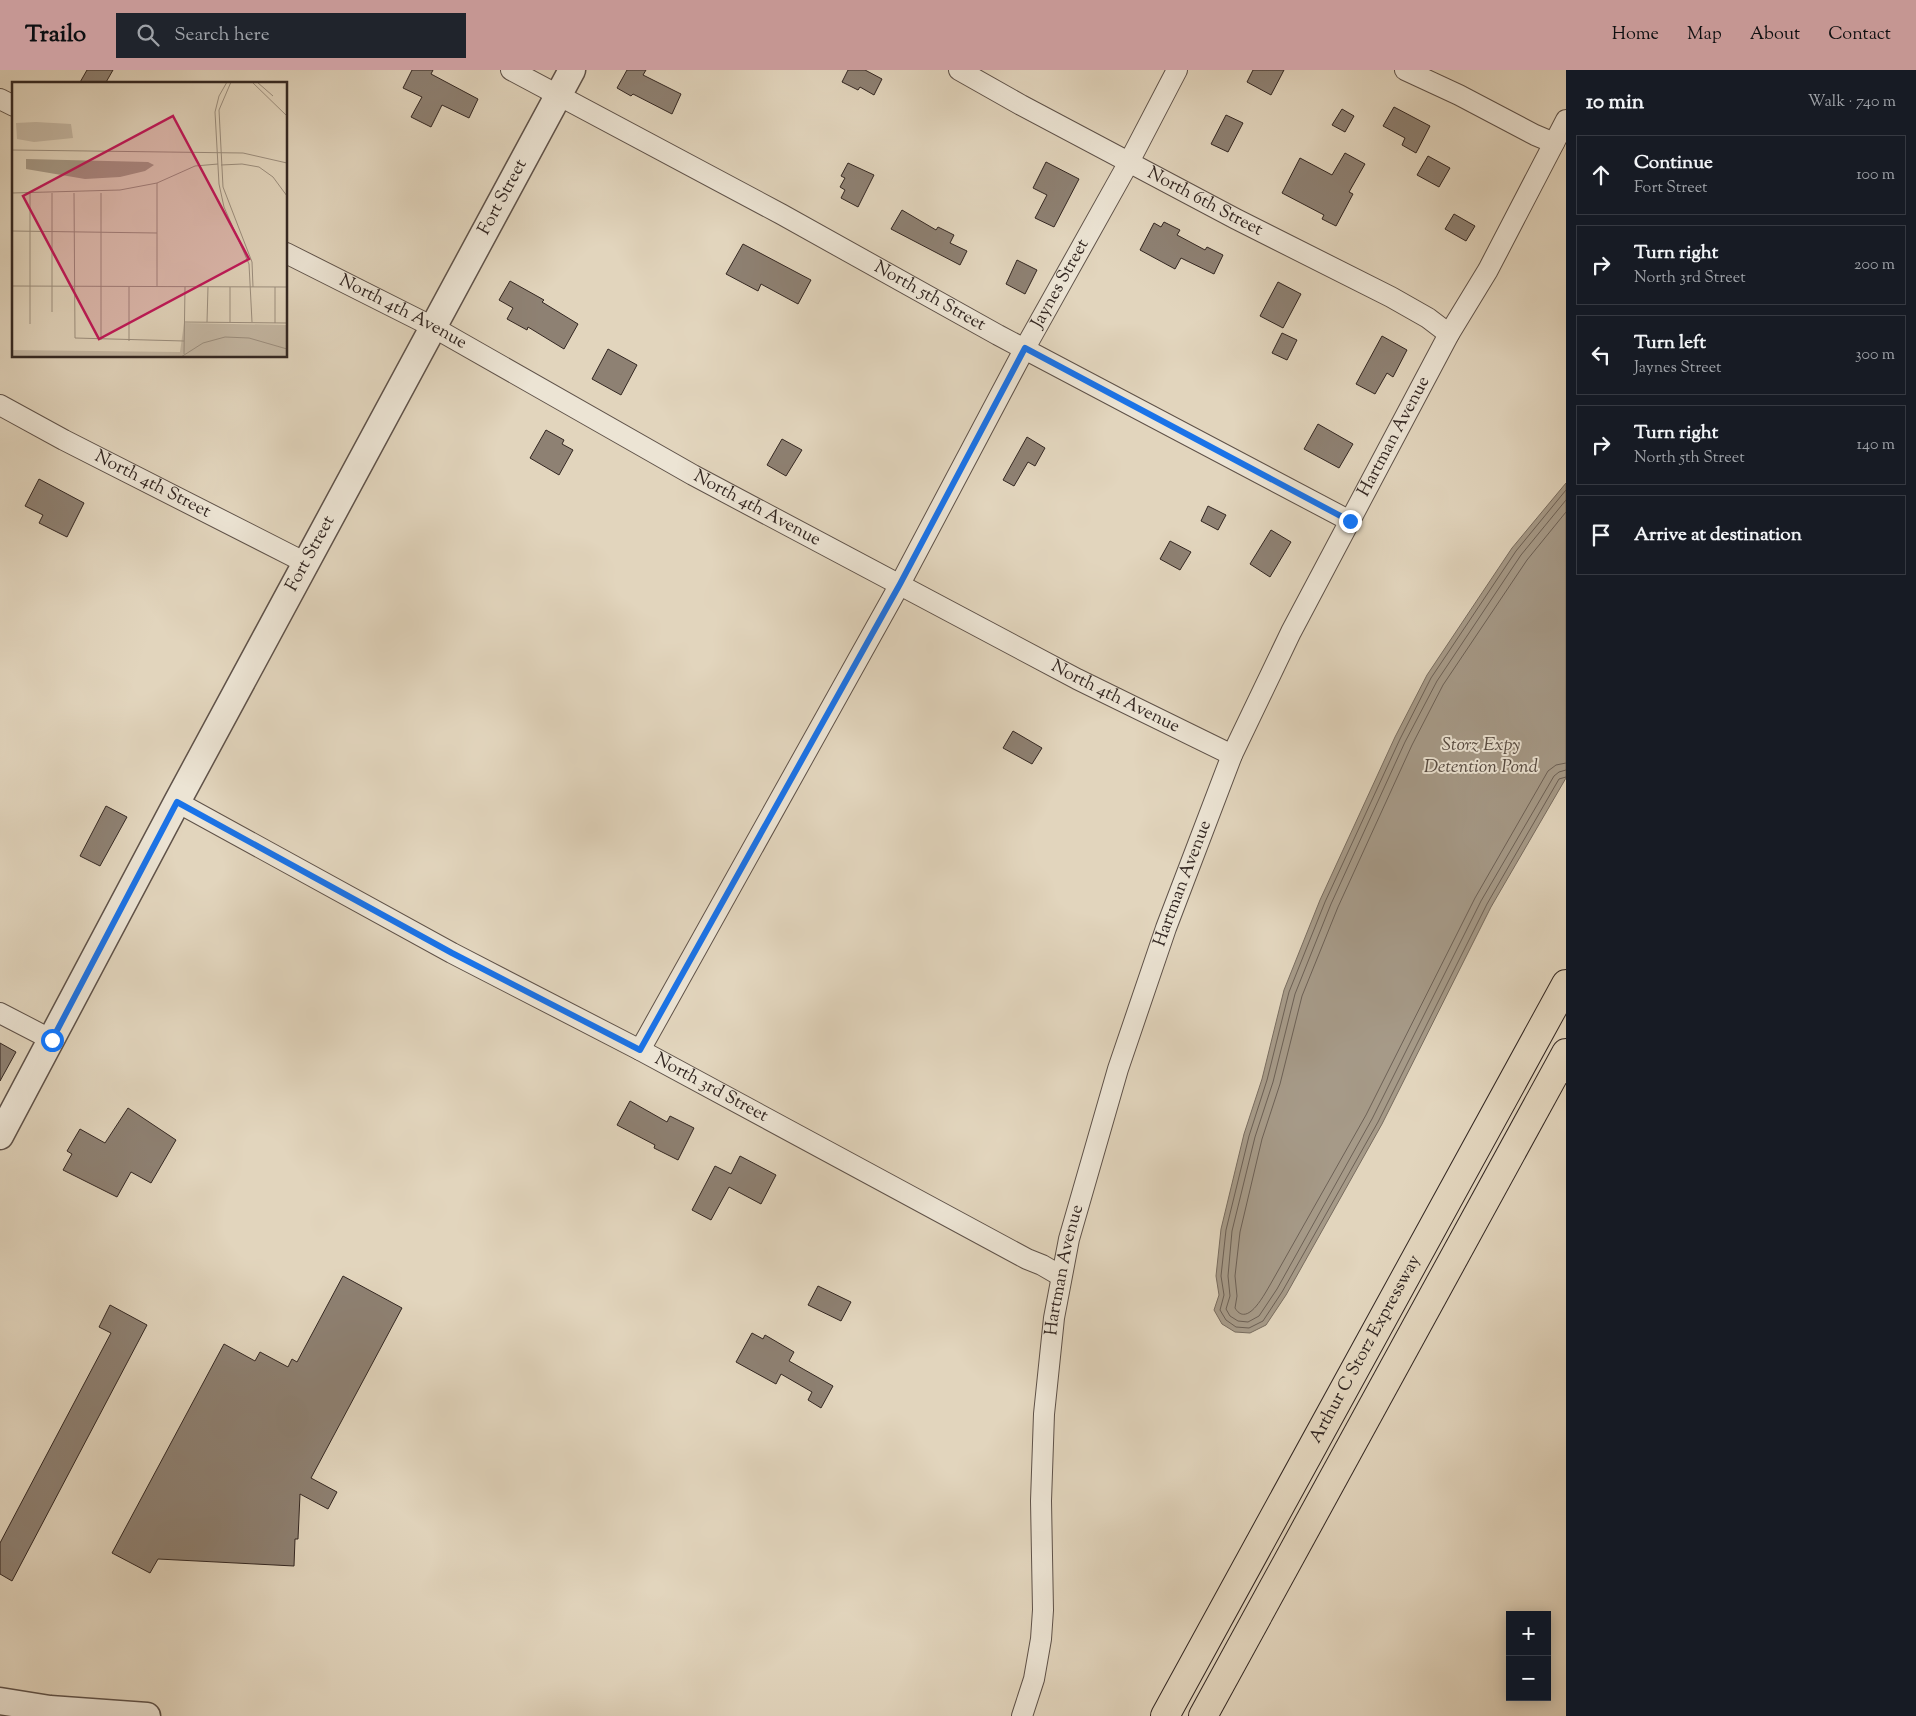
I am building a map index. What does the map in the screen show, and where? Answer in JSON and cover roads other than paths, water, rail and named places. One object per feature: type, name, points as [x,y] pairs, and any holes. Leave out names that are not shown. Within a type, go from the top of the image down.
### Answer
[{"type":"highway","name":"Arthur C Storz Expressway","points":[[1166,1716],[1566,984]]},
{"type":"highway","name":"Arthur C Storz Expressway","points":[[1202,1716],[1566,1053]]},
{"type":"street","name":"North 5th Street","points":[[511,70],[1350,521]]},
{"type":"street","name":"Fort Street","points":[[0,1136],[177,802],[572,70]]},
{"type":"street","name":"North 6th Street","points":[[959,70],[1236,219],[1391,297],[1428,318],[1449,334]]},
{"type":"street","name":"Jaynes Street","points":[[640,1050],[900,584],[1025,348],[1129,162],[1177,70]]},
{"type":"street","points":[[1405,70],[1459,95],[1535,135],[1554,142]]},
{"type":"street","points":[[0,99],[12,105]]},
{"type":"street","name":"Hartman Avenue","points":[[1022,1716],[1034,1679],[1041,1639],[1043,1610],[1040,1501],[1044,1414],[1054,1318],[1069,1239],[1118,1068],[1166,928],[1232,755],[1291,632],[1449,334],[1488,270],[1566,120]]},
{"type":"street","name":"North 4th Avenue","points":[[288,254],[433,327],[693,475],[1077,679],[1232,755]]},
{"type":"street","name":"North 4th Street","points":[[0,405],[64,440],[306,563]]},
{"type":"street","name":"North 3rd Street","points":[[177,802],[452,953],[640,1050],[1061,1276]]},
{"type":"street","points":[[0,1012],[52,1040]]},
{"type":"street","points":[[0,1701],[53,1710],[147,1716]]},
{"type":"water","name":"Storz Expy Detention Pond","points":[[1566,483],[1566,778],[1491,907],[1382,1124],[1286,1295],[1266,1325],[1250,1333],[1235,1332],[1222,1324],[1214,1310],[1219,1295],[1216,1276],[1221,1229],[1244,1134],[1262,1079],[1284,990],[1320,900],[1395,737],[1427,675],[1512,548]]}]
